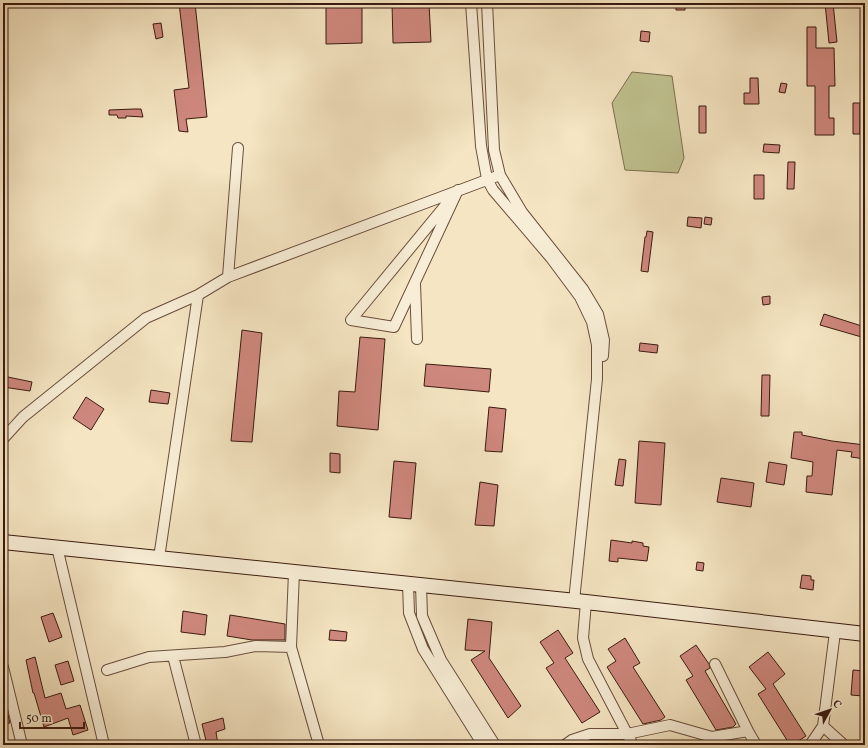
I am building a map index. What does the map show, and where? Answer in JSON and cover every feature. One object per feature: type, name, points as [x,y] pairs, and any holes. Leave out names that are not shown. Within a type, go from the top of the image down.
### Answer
[{"type":"main road","points":[[3,542],[415,584],[835,632],[865,634]]},
{"type":"street","points":[[471,3],[481,146],[487,179],[494,190],[551,258],[580,297],[592,322],[596,345],[597,379],[580,602],[583,638],[588,659],[633,745]]},
{"type":"street","points":[[487,3],[494,150],[500,175],[522,212],[583,289],[598,314],[604,340],[603,358],[597,379]]},
{"type":"street","points":[[228,277],[238,148]]},
{"type":"street","points":[[3,439],[23,417],[146,318],[198,295],[228,277],[500,175]]},
{"type":"street","points":[[458,190],[394,327],[351,320],[458,190]]},
{"type":"street","points":[[415,282],[417,339]]},
{"type":"street","points":[[159,558],[198,295]]},
{"type":"street","points":[[57,547],[104,745]]},
{"type":"street","points":[[294,572],[291,647],[319,745]]},
{"type":"street","points":[[415,584],[409,613],[423,649],[483,745]]},
{"type":"street","points":[[415,584],[422,616],[441,660],[495,745]]},
{"type":"street","points":[[810,745],[823,726],[835,632]]},
{"type":"street","points":[[107,670],[149,657],[225,652],[256,646],[291,647]]},
{"type":"street","points":[[173,656],[196,745]]},
{"type":"street","points":[[715,664],[748,732],[756,745]]},
{"type":"street","points":[[3,667],[22,745]]},
{"type":"street","points":[[565,745],[572,740],[590,734],[627,734],[670,725],[712,737],[748,732]]},
{"type":"street","points":[[823,726],[844,745]]},
{"type":"green space","points":[[632,72],[672,76],[684,158],[678,173],[625,170],[612,103]]},
{"type":"building","points":[[179,3],[195,3],[207,117],[186,119],[188,132],[179,131],[174,90],[189,88]]},
{"type":"building","points":[[326,3],[362,3],[362,43],[326,44]]},
{"type":"building","points":[[392,3],[429,3],[431,42],[393,43]]},
{"type":"building","points":[[676,3],[685,3],[685,10],[676,10]]},
{"type":"building","points":[[825,3],[833,3],[837,42],[829,43]]},
{"type":"building","points":[[161,23],[163,37],[156,39],[153,24]]},
{"type":"building","points":[[807,27],[816,27],[816,48],[834,48],[835,86],[829,86],[829,118],[834,118],[834,135],[815,135],[815,86],[807,86]]},
{"type":"building","points":[[641,31],[650,32],[649,42],[640,41]]},
{"type":"building","points":[[750,78],[758,78],[759,104],[744,104],[744,93],[750,93]]},
{"type":"building","points":[[781,83],[787,84],[785,93],[779,92]]},
{"type":"building","points":[[853,103],[860,103],[860,134],[853,134]]},
{"type":"building","points":[[699,106],[706,106],[706,133],[699,133]]},
{"type":"building","points":[[141,109],[143,117],[126,116],[126,118],[118,118],[117,115],[109,115],[109,110]]},
{"type":"building","points":[[764,144],[780,145],[779,153],[763,152]]},
{"type":"building","points":[[788,162],[795,162],[794,189],[787,189]]},
{"type":"building","points":[[754,175],[764,175],[764,199],[754,199]]},
{"type":"building","points":[[688,217],[702,218],[701,228],[687,226]]},
{"type":"building","points":[[705,217],[712,218],[711,225],[704,224]]},
{"type":"building","points":[[647,231],[653,232],[648,272],[641,271]]},
{"type":"building","points":[[770,296],[770,304],[763,305],[762,297]]},
{"type":"building","points":[[824,314],[865,327],[865,338],[820,325]]},
{"type":"building","points":[[242,330],[262,333],[252,442],[231,441]]},
{"type":"building","points":[[360,337],[385,339],[378,430],[337,426],[339,391],[355,392]]},
{"type":"building","points":[[640,343],[658,345],[657,353],[639,351]]},
{"type":"building","points":[[426,364],[491,369],[489,392],[424,386]]},
{"type":"building","points":[[762,375],[770,375],[769,416],[761,416]]},
{"type":"building","points":[[3,376],[32,382],[30,391],[3,387]]},
{"type":"building","points":[[151,390],[170,393],[168,404],[149,402]]},
{"type":"building","points":[[86,397],[104,409],[91,430],[73,418]]},
{"type":"building","points":[[489,407],[506,409],[502,452],[485,451]]},
{"type":"building","points":[[794,432],[802,432],[802,435],[832,441],[865,445],[865,459],[851,457],[852,452],[837,450],[832,495],[806,492],[807,476],[812,476],[813,462],[791,458]]},
{"type":"building","points":[[639,441],[665,443],[661,505],[635,503]]},
{"type":"building","points":[[330,453],[340,454],[340,473],[330,472]]},
{"type":"building","points":[[619,459],[626,460],[623,486],[615,485]]},
{"type":"building","points":[[394,461],[416,463],[411,519],[389,517]]},
{"type":"building","points":[[769,462],[787,465],[784,485],[766,482]]},
{"type":"building","points":[[721,478],[754,483],[751,507],[717,502]]},
{"type":"building","points":[[480,482],[498,485],[494,526],[475,525]]},
{"type":"building","points":[[611,540],[643,543],[643,546],[649,547],[647,561],[618,558],[618,562],[609,561]]},
{"type":"building","points":[[697,562],[704,563],[703,571],[696,570]]},
{"type":"building","points":[[802,575],[811,576],[811,580],[814,580],[813,590],[800,588]]},
{"type":"building","points":[[183,611],[207,615],[205,635],[181,632]]},
{"type":"building","points":[[53,613],[62,637],[49,642],[41,617]]},
{"type":"building","points":[[230,615],[285,624],[285,640],[252,640],[227,636]]},
{"type":"building","points":[[468,619],[492,622],[489,658],[521,706],[508,718],[471,660],[485,651],[465,650]]},
{"type":"building","points":[[330,630],[347,632],[346,641],[329,640]]},
{"type":"building","points":[[558,630],[573,653],[565,658],[600,712],[582,723],[546,668],[554,663],[540,642]]},
{"type":"building","points":[[625,638],[640,663],[633,667],[665,717],[661,720],[643,724],[607,667],[616,661],[608,649]]},
{"type":"building","points":[[696,645],[709,664],[710,668],[705,671],[736,724],[733,727],[716,730],[686,680],[693,676],[680,656]]},
{"type":"building","points":[[768,652],[785,674],[773,684],[806,736],[792,745],[790,745],[758,694],[766,689],[749,667]]},
{"type":"building","points":[[35,657],[45,698],[61,693],[66,709],[80,705],[88,730],[73,735],[68,718],[44,727],[33,693],[26,660]]},
{"type":"building","points":[[68,661],[74,681],[61,685],[55,665]]},
{"type":"building","points":[[853,670],[865,671],[865,691],[864,690],[863,696],[851,695]]},
{"type":"building","points":[[3,699],[10,723],[3,724]]},
{"type":"building","points":[[223,718],[225,729],[216,732],[218,745],[207,745],[202,724]]}]
